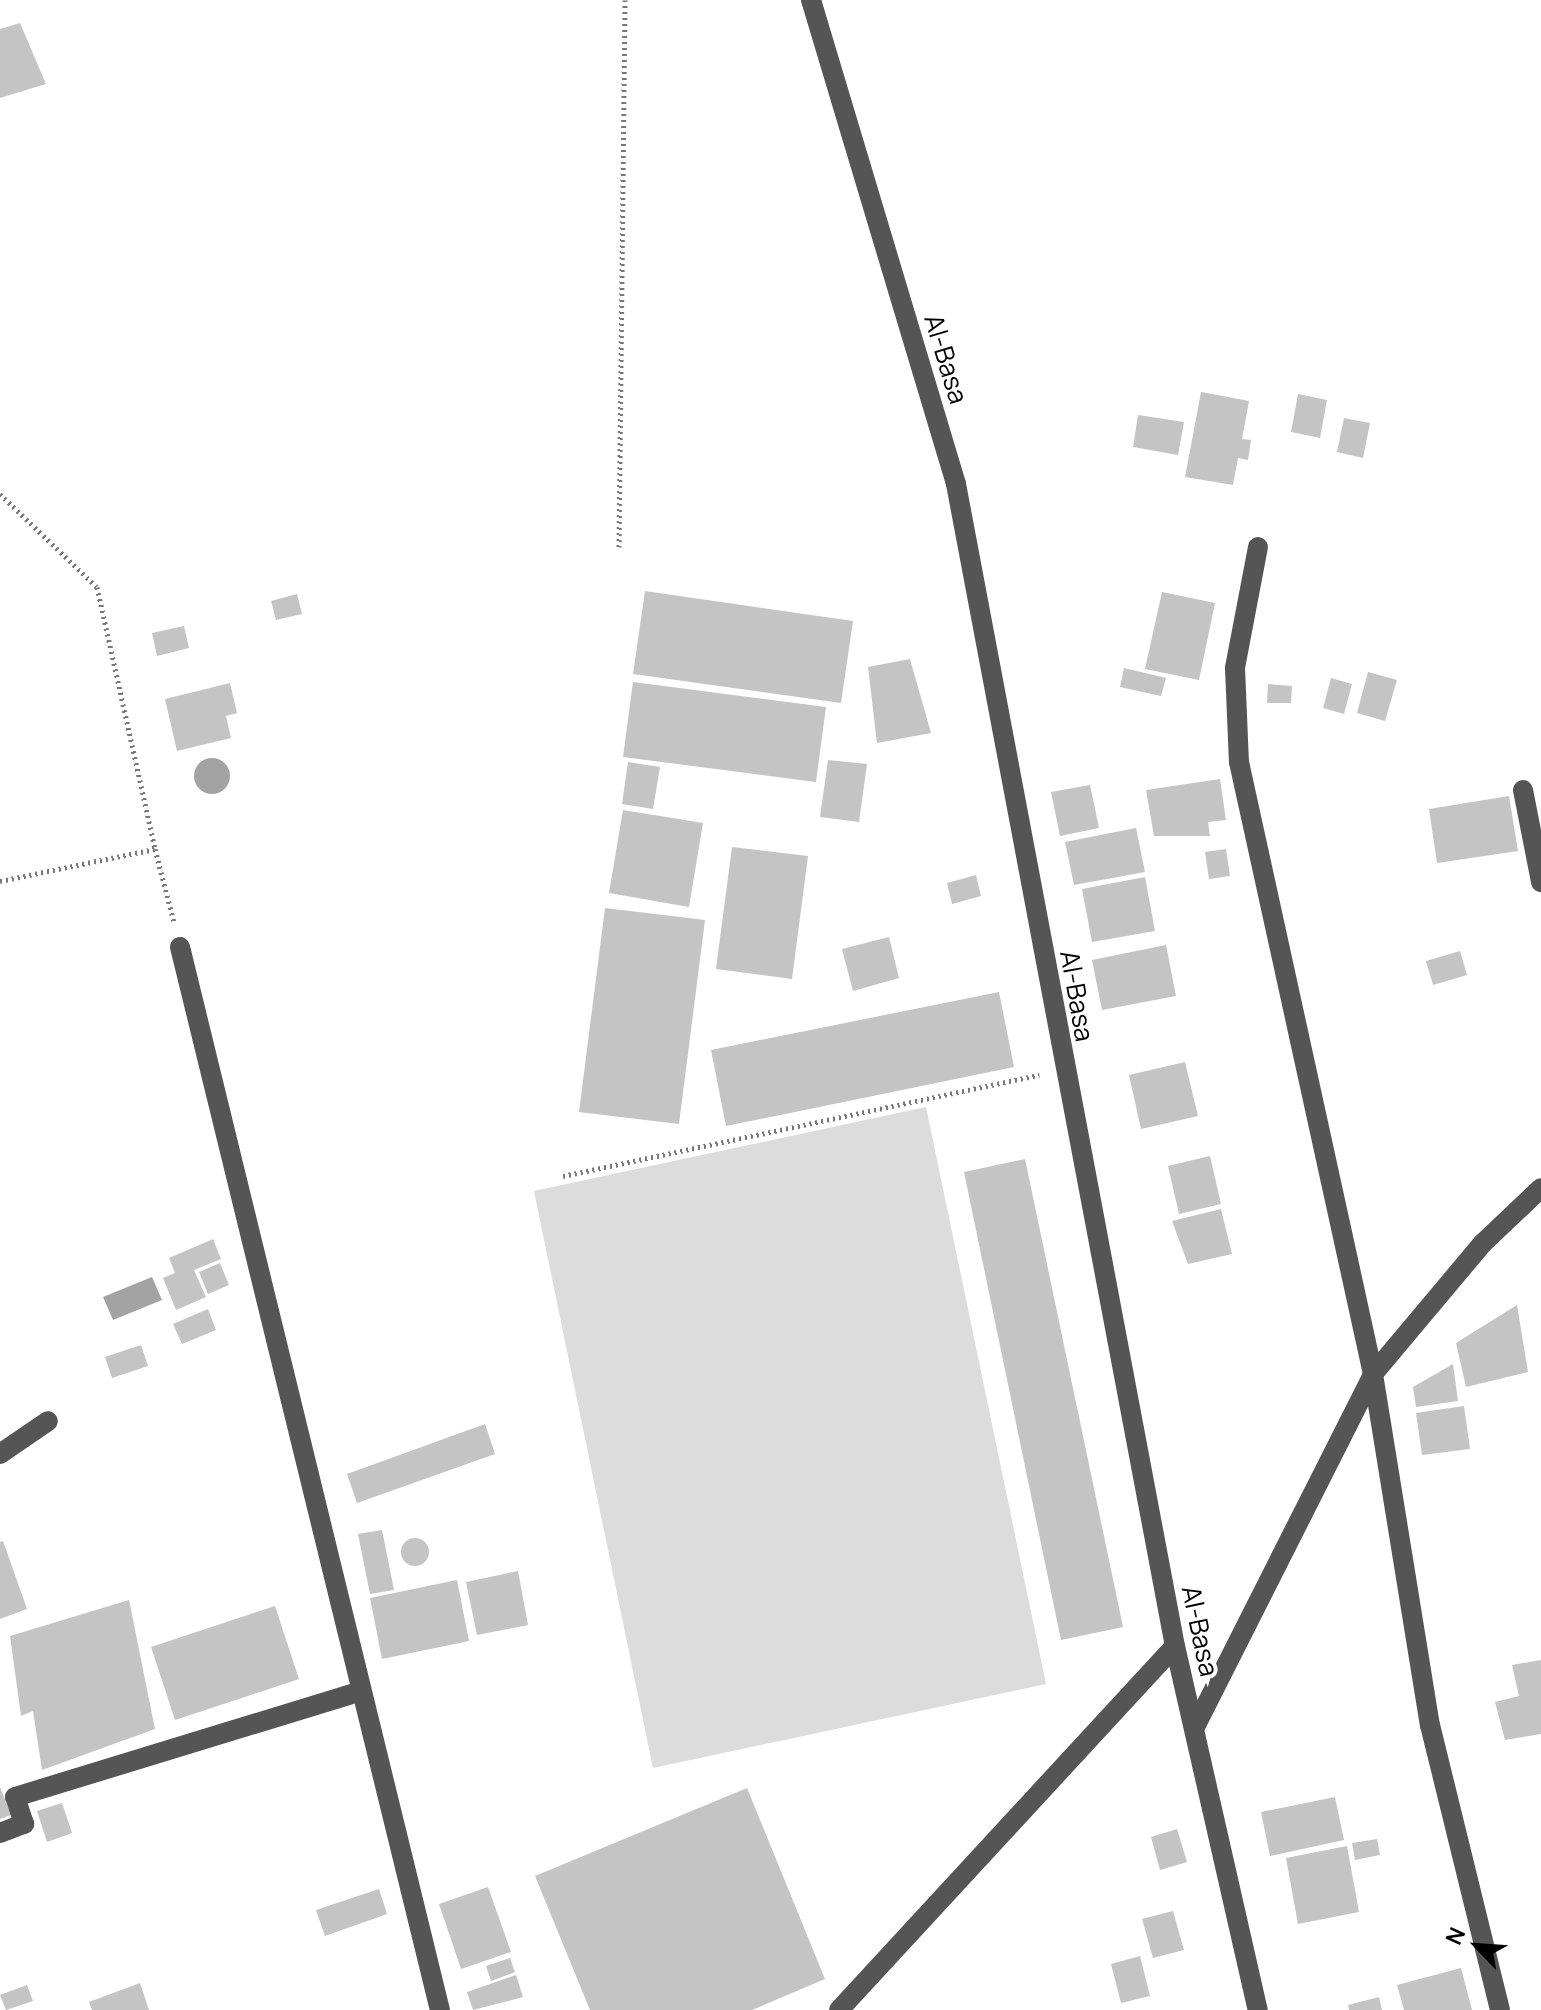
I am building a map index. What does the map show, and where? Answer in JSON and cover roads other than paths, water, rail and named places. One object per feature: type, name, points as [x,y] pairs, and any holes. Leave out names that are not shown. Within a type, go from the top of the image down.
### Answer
[{"type":"street","name":"Al-Basa","points":[[811,0],[956,484],[1064,1070],[1175,1646],[1258,2010]]},
{"type":"street","points":[[1258,547],[1235,668],[1239,762],[1373,1374],[1430,1725],[1500,2010]]},
{"type":"street","points":[[1523,790],[1541,882]]},
{"type":"street","points":[[180,947],[440,2010]]},
{"type":"street","points":[[1195,1727],[1373,1374],[1482,1244],[1541,1188]]},
{"type":"street","points":[[0,1454],[48,1421]]},
{"type":"street","points":[[839,2010],[1175,1646]]},
{"type":"street","points":[[0,1833],[24,1824],[15,1797],[361,1691]]}]
